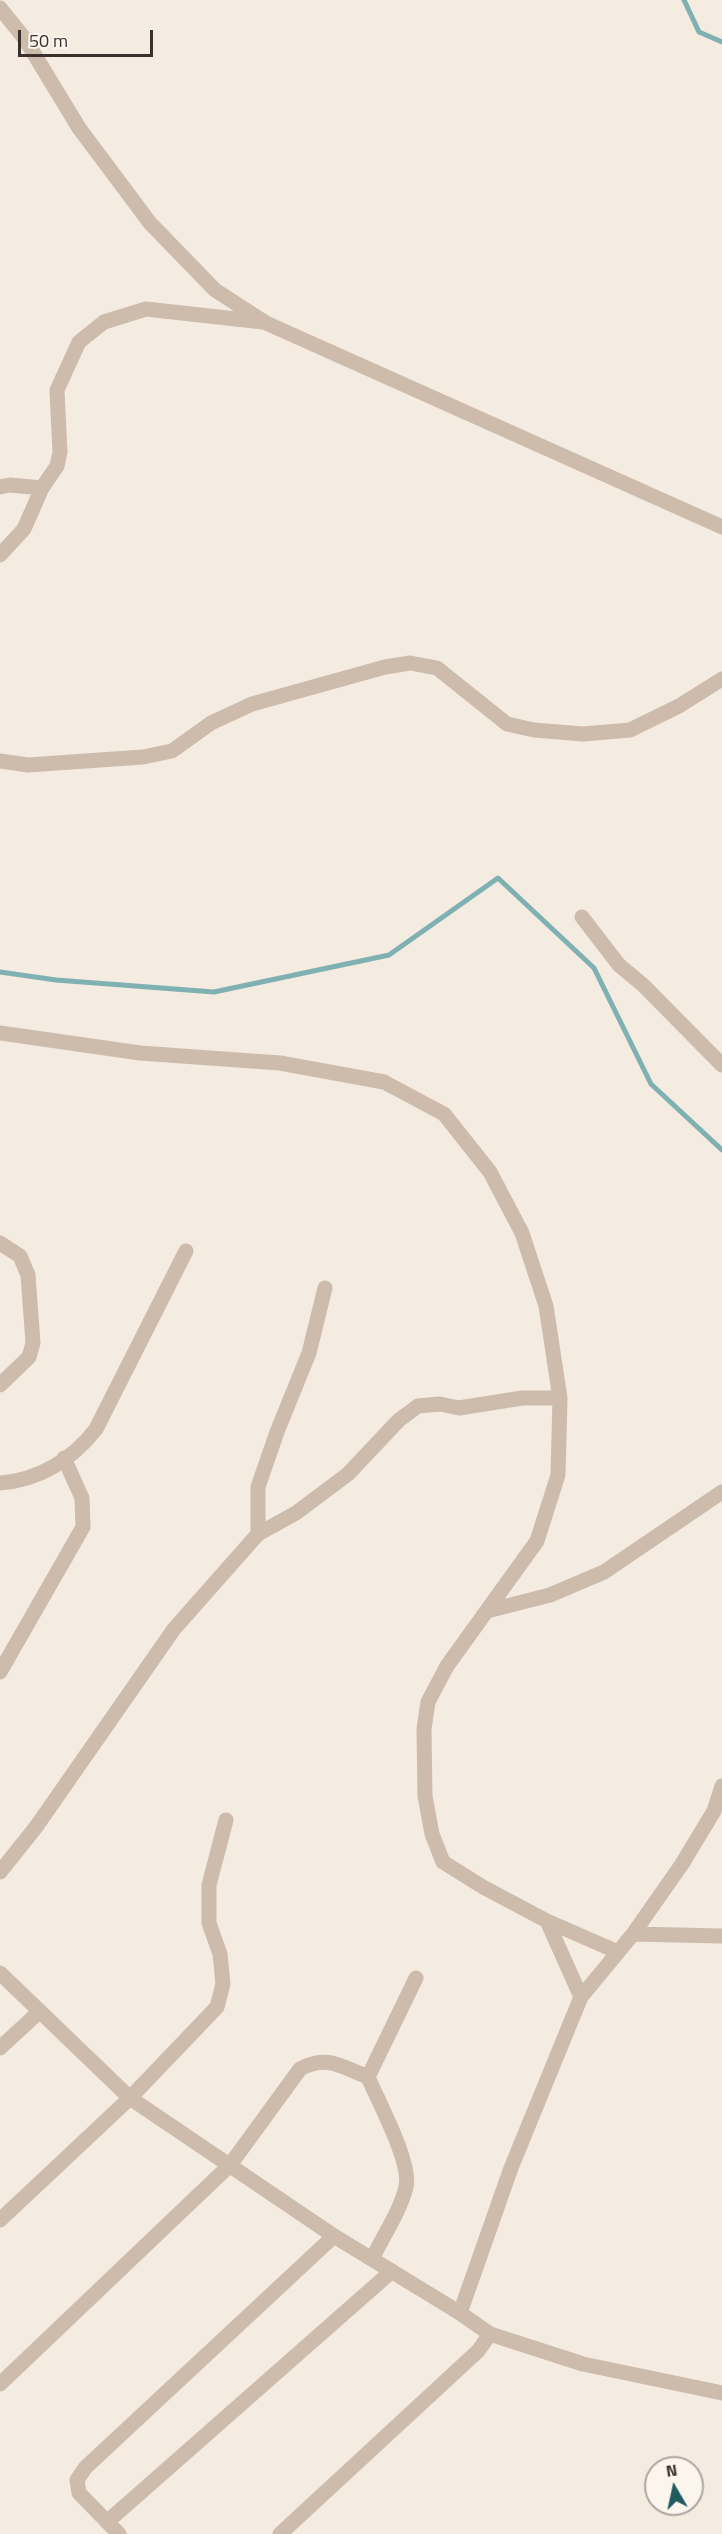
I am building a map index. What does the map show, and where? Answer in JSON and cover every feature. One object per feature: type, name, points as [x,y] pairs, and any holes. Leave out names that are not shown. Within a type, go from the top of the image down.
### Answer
[{"type":"street","points":[[0,8],[25,39],[79,128],[150,223],[215,290],[266,323],[722,527]]},
{"type":"street","points":[[0,555],[24,530],[42,488],[57,466],[60,452],[57,390],[79,342],[104,322],[146,309],[266,323]]},
{"type":"street","points":[[0,487],[10,485],[42,488]]},
{"type":"street","points":[[0,761],[28,765],[143,757],[172,751],[211,723],[252,704],[410,663],[437,668],[507,724],[534,730],[583,734],[630,730],[679,706],[722,679]]},
{"type":"street","points":[[582,917],[619,965],[644,985],[722,1065]]},
{"type":"street","points":[[0,1033],[140,1053],[280,1063],[384,1082],[444,1114],[490,1172],[522,1233],[546,1306],[560,1398],[558,1475],[537,1541],[447,1666],[428,1702],[424,1729],[425,1796],[432,1834],[443,1862],[483,1887],[547,1921],[618,1952]]},
{"type":"street","points":[[0,1243],[21,1256],[28,1275],[33,1343],[29,1357],[0,1385]]},
{"type":"street","points":[[0,1483],[18,1482],[40,1476],[86,1442],[96,1429],[186,1251]]},
{"type":"street","points":[[258,1534],[258,1487],[277,1432],[309,1353],[325,1288]]},
{"type":"street","points":[[0,1872],[36,1827],[174,1629],[258,1534],[296,1513],[348,1474],[399,1420],[418,1406],[440,1404],[459,1408],[522,1398],[560,1398]]},
{"type":"street","points":[[0,1672],[83,1527],[82,1498],[64,1458]]},
{"type":"street","points":[[487,1611],[550,1595],[604,1572],[722,1492]]},
{"type":"street","points":[[460,2313],[511,2168],[581,1997],[633,1935],[682,1864],[714,1811],[722,1786]]},
{"type":"street","points":[[0,2220],[130,2098],[217,2007],[223,1984],[220,1954],[209,1923],[209,1885],[226,1820]]},
{"type":"street","points":[[547,1921],[581,1997]]},
{"type":"street","points":[[633,1935],[722,1936]]},
{"type":"street","points":[[0,1973],[130,2098],[333,2236],[460,2313],[490,2334],[583,2364],[722,2393]]},
{"type":"street","points":[[369,2077],[416,1978]]},
{"type":"street","points":[[0,2048],[39,2012]]},
{"type":"street","points":[[0,2384],[230,2165],[300,2069],[312,2062],[326,2060],[369,2077],[406,2170],[407,2185],[372,2259]]},
{"type":"street","points":[[119,2534],[80,2493],[77,2480],[85,2468],[333,2236]]},
{"type":"street","points":[[107,2522],[392,2271]]},
{"type":"street","points":[[280,2534],[478,2352],[490,2334]]},
{"type":"waterway","points":[[684,0],[699,32],[722,42]]},
{"type":"waterway","points":[[0,972],[56,980],[214,992],[389,955],[498,878],[594,968],[651,1084],[722,1150]]}]
